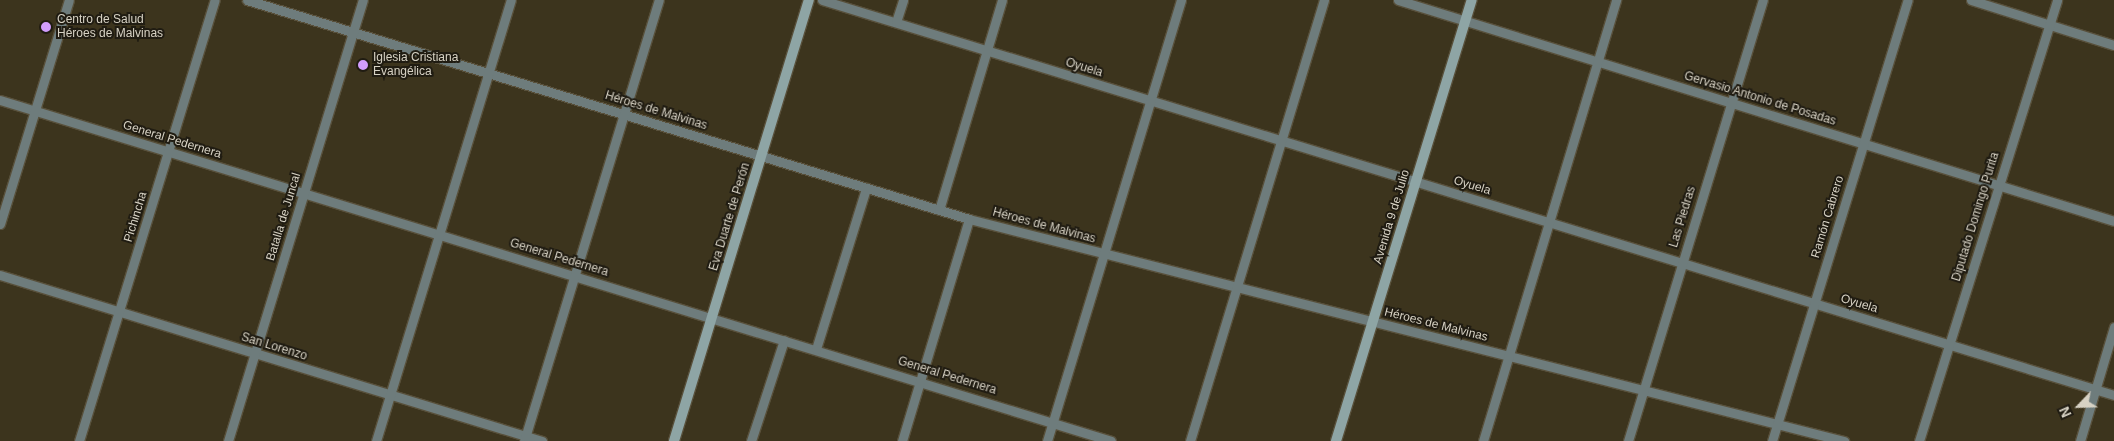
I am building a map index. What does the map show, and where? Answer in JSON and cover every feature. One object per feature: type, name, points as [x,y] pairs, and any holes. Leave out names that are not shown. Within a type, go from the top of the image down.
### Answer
[{"type":"street","points":[[0,224],[69,0]]},
{"type":"street","name":"Pichincha","points":[[79,441],[215,0]]},
{"type":"street","name":"Héroes de Malvinas","points":[[247,0],[969,219],[1844,441]]},
{"type":"street","name":"Batalla de Juncal","points":[[228,441],[363,0]]},
{"type":"street","points":[[376,441],[511,0]]},
{"type":"street","points":[[525,438],[659,0]]},
{"type":"street","name":"Eva Duarte de Perón","points":[[674,441],[809,0]]},
{"type":"street","name":"Oyuela","points":[[822,0],[1151,102],[1682,262],[2114,396]]},
{"type":"street","points":[[896,22],[902,0]]},
{"type":"street","points":[[939,210],[1002,0]]},
{"type":"street","points":[[1047,441],[1181,0]]},
{"type":"street","points":[[1190,441],[1324,0]]},
{"type":"street","name":"Gervasio Antonio de Posadas","points":[[1398,0],[2114,221]]},
{"type":"street","name":"Avenida 9 de Julio","points":[[1336,441],[1472,0]]},
{"type":"street","points":[[1483,441],[1616,0]]},
{"type":"street","name":"Las Piedras","points":[[1628,441],[1763,0]]},
{"type":"street","name":"Ramón Cabrero","points":[[1772,441],[1908,0]]},
{"type":"street","points":[[1971,0],[2114,45]]},
{"type":"street","name":"Diputado Domingo Purita","points":[[1919,441],[2057,0]]},
{"type":"street","name":"General Pedernera","points":[[0,100],[1111,441]]},
{"type":"street","points":[[816,349],[866,188]]},
{"type":"street","points":[[902,441],[969,219]]},
{"type":"street","name":"San Lorenzo","points":[[0,275],[525,438],[542,441]]},
{"type":"street","points":[[2080,441],[2114,328]]},
{"type":"street","points":[[751,441],[784,340]]},
{"type":"place","name":"Centro de Salud Héroes de Malvinas","points":[[46,27]]},
{"type":"place","name":"Iglesia Cristiana Evangélica","points":[[363,65]]}]
